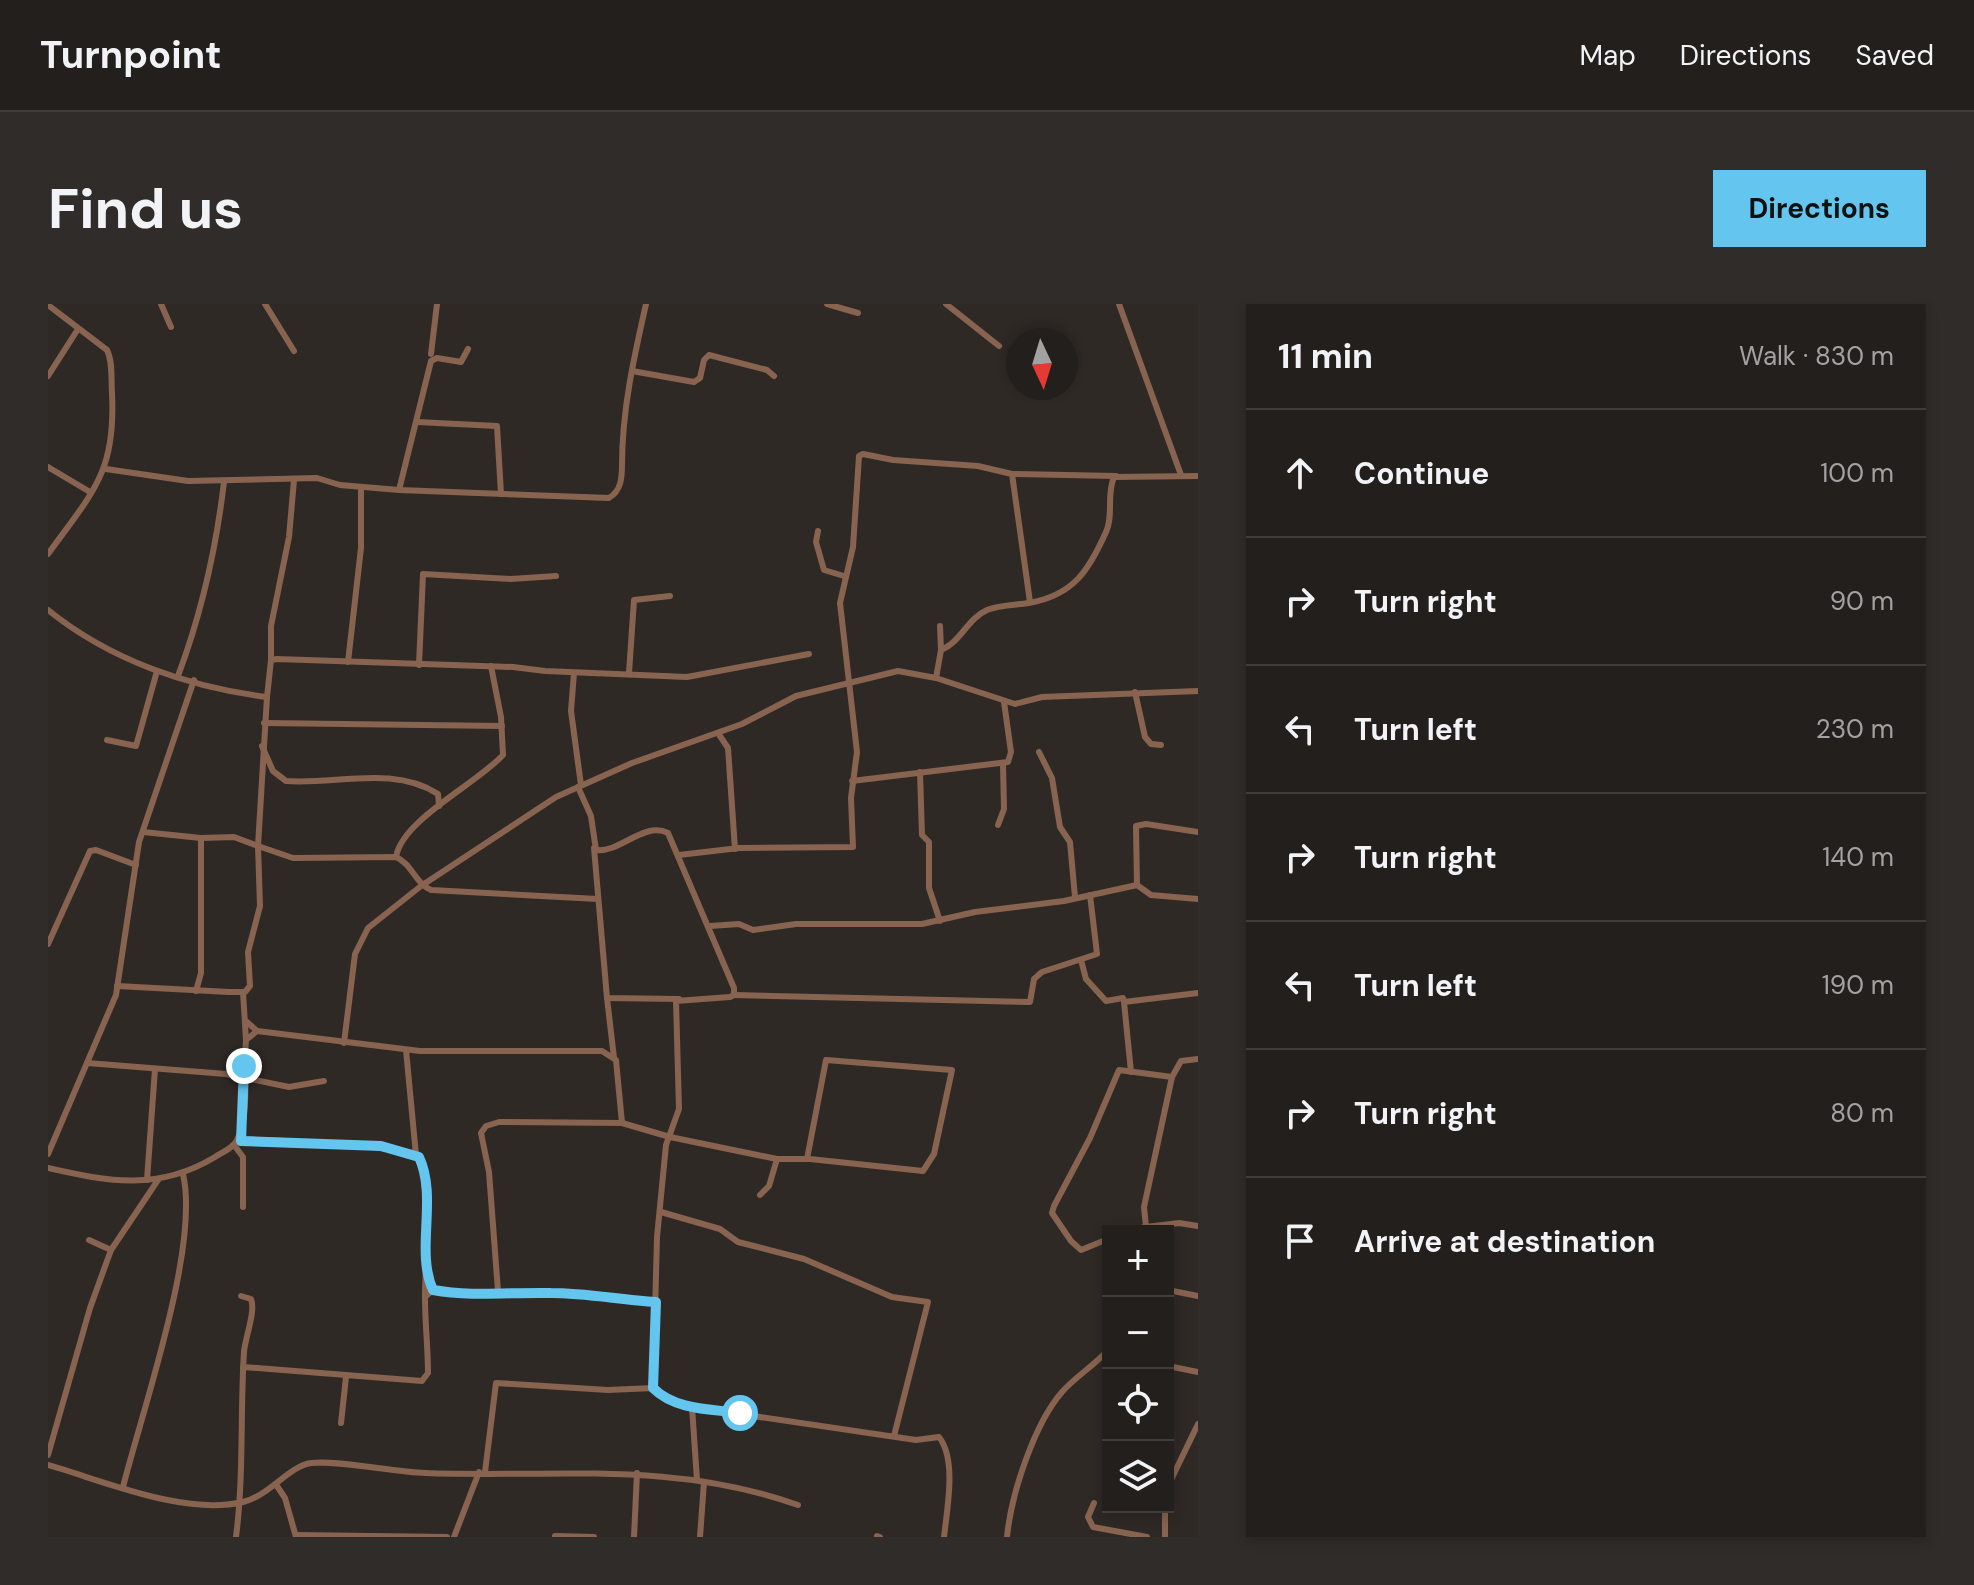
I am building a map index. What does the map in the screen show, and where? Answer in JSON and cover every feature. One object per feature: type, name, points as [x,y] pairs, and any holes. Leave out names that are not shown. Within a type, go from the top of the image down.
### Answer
[{"type":"street","points":[[161,304],[171,327]]},
{"type":"street","points":[[265,304],[294,351]]},
{"type":"street","points":[[431,354],[437,304]]},
{"type":"street","points":[[106,469],[155,478],[224,482],[317,478],[361,487],[399,490],[613,497],[622,476],[623,427],[638,331],[646,304]]},
{"type":"street","points":[[827,304],[858,313]]},
{"type":"street","points":[[946,304],[999,346]]},
{"type":"street","points":[[1119,304],[1181,475]]},
{"type":"street","points":[[48,305],[110,356],[113,444],[106,469],[48,554]]},
{"type":"street","points":[[48,376],[78,329]]},
{"type":"street","points":[[399,490],[432,360],[461,362],[468,349]]},
{"type":"street","points":[[632,371],[694,382],[700,378],[704,360],[709,355],[767,370],[774,376]]},
{"type":"street","points":[[417,422],[497,426],[501,494]]},
{"type":"street","points":[[679,855],[735,849],[850,850],[852,781],[857,752],[840,608],[844,576],[853,547],[859,456],[978,466],[1012,474],[1198,476]]},
{"type":"street","points":[[48,467],[90,492]]},
{"type":"street","points":[[1012,474],[1030,602]]},
{"type":"street","points":[[941,650],[951,646],[986,610],[1053,595],[1079,581],[1089,569],[1108,529],[1108,493],[1116,476]]},
{"type":"street","points":[[243,1207],[243,1157],[236,1142],[247,1022],[243,992],[251,983],[248,952],[260,906],[258,846],[271,626],[289,537],[294,480]]},
{"type":"street","points":[[178,676],[200,619],[213,563],[224,482]]},
{"type":"street","points":[[348,662],[360,556],[361,487]]},
{"type":"street","points":[[818,531],[816,542],[824,570],[844,576]]},
{"type":"street","points":[[419,665],[420,585],[423,574],[532,579],[556,576]]},
{"type":"street","points":[[629,673],[634,600],[670,596]]},
{"type":"street","points":[[48,610],[131,663],[267,697]]},
{"type":"street","points":[[936,678],[941,650],[940,626]]},
{"type":"street","points":[[271,660],[491,666],[687,677],[716,674],[809,654]]},
{"type":"street","points":[[396,857],[402,838],[503,755],[502,726],[491,666]]},
{"type":"street","points":[[107,740],[136,746],[157,671]]},
{"type":"street","points":[[344,1043],[355,954],[363,935],[421,886],[580,786],[718,733],[796,696],[898,671],[936,678],[1015,704],[1042,697],[1135,692],[1145,696],[1198,691]]},
{"type":"street","points":[[574,673],[571,711],[580,786],[591,816],[622,1123]]},
{"type":"street","points":[[48,1154],[51,1139],[87,1063],[117,986],[143,832],[194,680]]},
{"type":"street","points":[[1135,692],[1145,737],[1151,744],[1161,745]]},
{"type":"street","points":[[852,781],[1008,762],[1011,752],[1004,702]]},
{"type":"street","points":[[264,723],[502,726]]},
{"type":"street","points":[[718,733],[728,748],[735,849]]},
{"type":"street","points":[[262,746],[275,775],[286,781],[337,778],[402,781],[420,784],[438,794],[439,806]]},
{"type":"street","points":[[1039,752],[1052,778],[1060,827],[1070,842],[1075,897]]},
{"type":"street","points":[[998,825],[1004,809],[1003,763]]},
{"type":"street","points":[[920,772],[922,835],[929,842],[929,888],[940,921]]},
{"type":"street","points":[[1137,885],[1136,826],[1146,824],[1198,832]]},
{"type":"street","points":[[594,848],[606,851],[662,830],[670,836],[729,970],[734,995]]},
{"type":"street","points":[[143,832],[201,838],[234,837],[293,858],[396,857],[407,864],[421,886],[431,890],[598,899]]},
{"type":"street","points":[[196,991],[201,973],[201,838]]},
{"type":"street","points":[[48,944],[90,851],[136,865]]},
{"type":"street","points":[[416,877],[431,880]]},
{"type":"street","points":[[710,926],[739,924],[753,930],[796,924],[922,924],[1137,885],[1151,895],[1198,899]]},
{"type":"street","points":[[607,998],[679,999],[734,995],[1030,1002],[1034,979],[1042,972],[1097,954],[1090,895]]},
{"type":"street","points":[[1081,960],[1086,979],[1106,1001],[1123,998],[1131,1072]]},
{"type":"street","points":[[117,986],[243,992]]},
{"type":"street","points":[[1124,1002],[1198,993]]},
{"type":"street","points":[[679,999],[679,1109],[666,1145],[657,1237],[653,1388],[663,1398],[692,1407],[916,1440],[941,1438],[948,1478],[944,1537]]},
{"type":"street","points":[[247,1022],[257,1031],[406,1050],[582,1050],[602,1051],[614,1058]]},
{"type":"street","points":[[246,1040],[257,1031]]},
{"type":"street","points":[[243,1367],[277,1367],[415,1383],[428,1373],[424,1182],[421,1161],[416,1155],[406,1050]]},
{"type":"street","points":[[1146,1225],[1146,1183],[1172,1077],[1181,1061],[1198,1059]]},
{"type":"street","points":[[498,1291],[484,1128],[499,1122],[622,1123],[670,1137],[777,1159],[807,1159],[923,1171],[934,1154],[952,1070],[826,1060],[807,1159]]},
{"type":"street","points":[[87,1063],[243,1076],[289,1087],[324,1081]]},
{"type":"street","points":[[147,1180],[155,1069]]},
{"type":"street","points":[[1102,1241],[1081,1250],[1052,1213],[1090,1138],[1119,1070],[1172,1077]]},
{"type":"street","points":[[48,1168],[94,1178],[158,1180],[183,1174],[236,1142],[367,1145],[416,1155]]},
{"type":"street","points":[[760,1195],[769,1186],[777,1159]]},
{"type":"street","points":[[123,1487],[144,1419],[177,1269],[186,1213],[183,1174]]},
{"type":"street","points":[[48,1455],[78,1345],[111,1250],[158,1180]]},
{"type":"street","points":[[661,1212],[720,1229],[738,1242],[804,1259],[892,1297],[928,1302],[894,1436]]},
{"type":"street","points":[[1162,1225],[1179,1223],[1198,1226]]},
{"type":"street","points":[[89,1240],[111,1250]]},
{"type":"street","points":[[426,1275],[433,1290]]},
{"type":"street","points":[[425,1297],[433,1290],[469,1294],[498,1291],[583,1294],[656,1302]]},
{"type":"street","points":[[1174,1291],[1198,1296]]},
{"type":"street","points":[[236,1537],[240,1503],[243,1367],[246,1331],[253,1304],[251,1299],[241,1296]]},
{"type":"street","points":[[1007,1537],[1017,1487],[1047,1414],[1065,1389],[1102,1355]]},
{"type":"street","points":[[1174,1367],[1198,1372]]},
{"type":"street","points":[[341,1423],[346,1377]]},
{"type":"street","points":[[454,1537],[482,1472],[496,1383],[608,1390],[653,1388]]},
{"type":"street","points":[[692,1407],[700,1481],[700,1537]]},
{"type":"street","points":[[1174,1474],[1198,1424]]},
{"type":"street","points":[[48,1465],[169,1500],[240,1503],[277,1486],[310,1463],[424,1473],[637,1473],[700,1481],[798,1505]]},
{"type":"street","points":[[634,1537],[637,1473]]},
{"type":"street","points":[[277,1486],[285,1498],[296,1536],[447,1537]]},
{"type":"street","points":[[1094,1503],[1088,1517],[1093,1527],[1147,1537]]},
{"type":"street","points":[[1165,1513],[1165,1537]]},
{"type":"street","points":[[555,1536],[594,1537]]},
{"type":"route","points":[[244,1066],[238,1139],[241,1141],[381,1146],[409,1151],[419,1157],[428,1236],[426,1275],[433,1290],[456,1294],[498,1291],[583,1294],[656,1302],[653,1388],[663,1398],[680,1404],[740,1413]]}]
